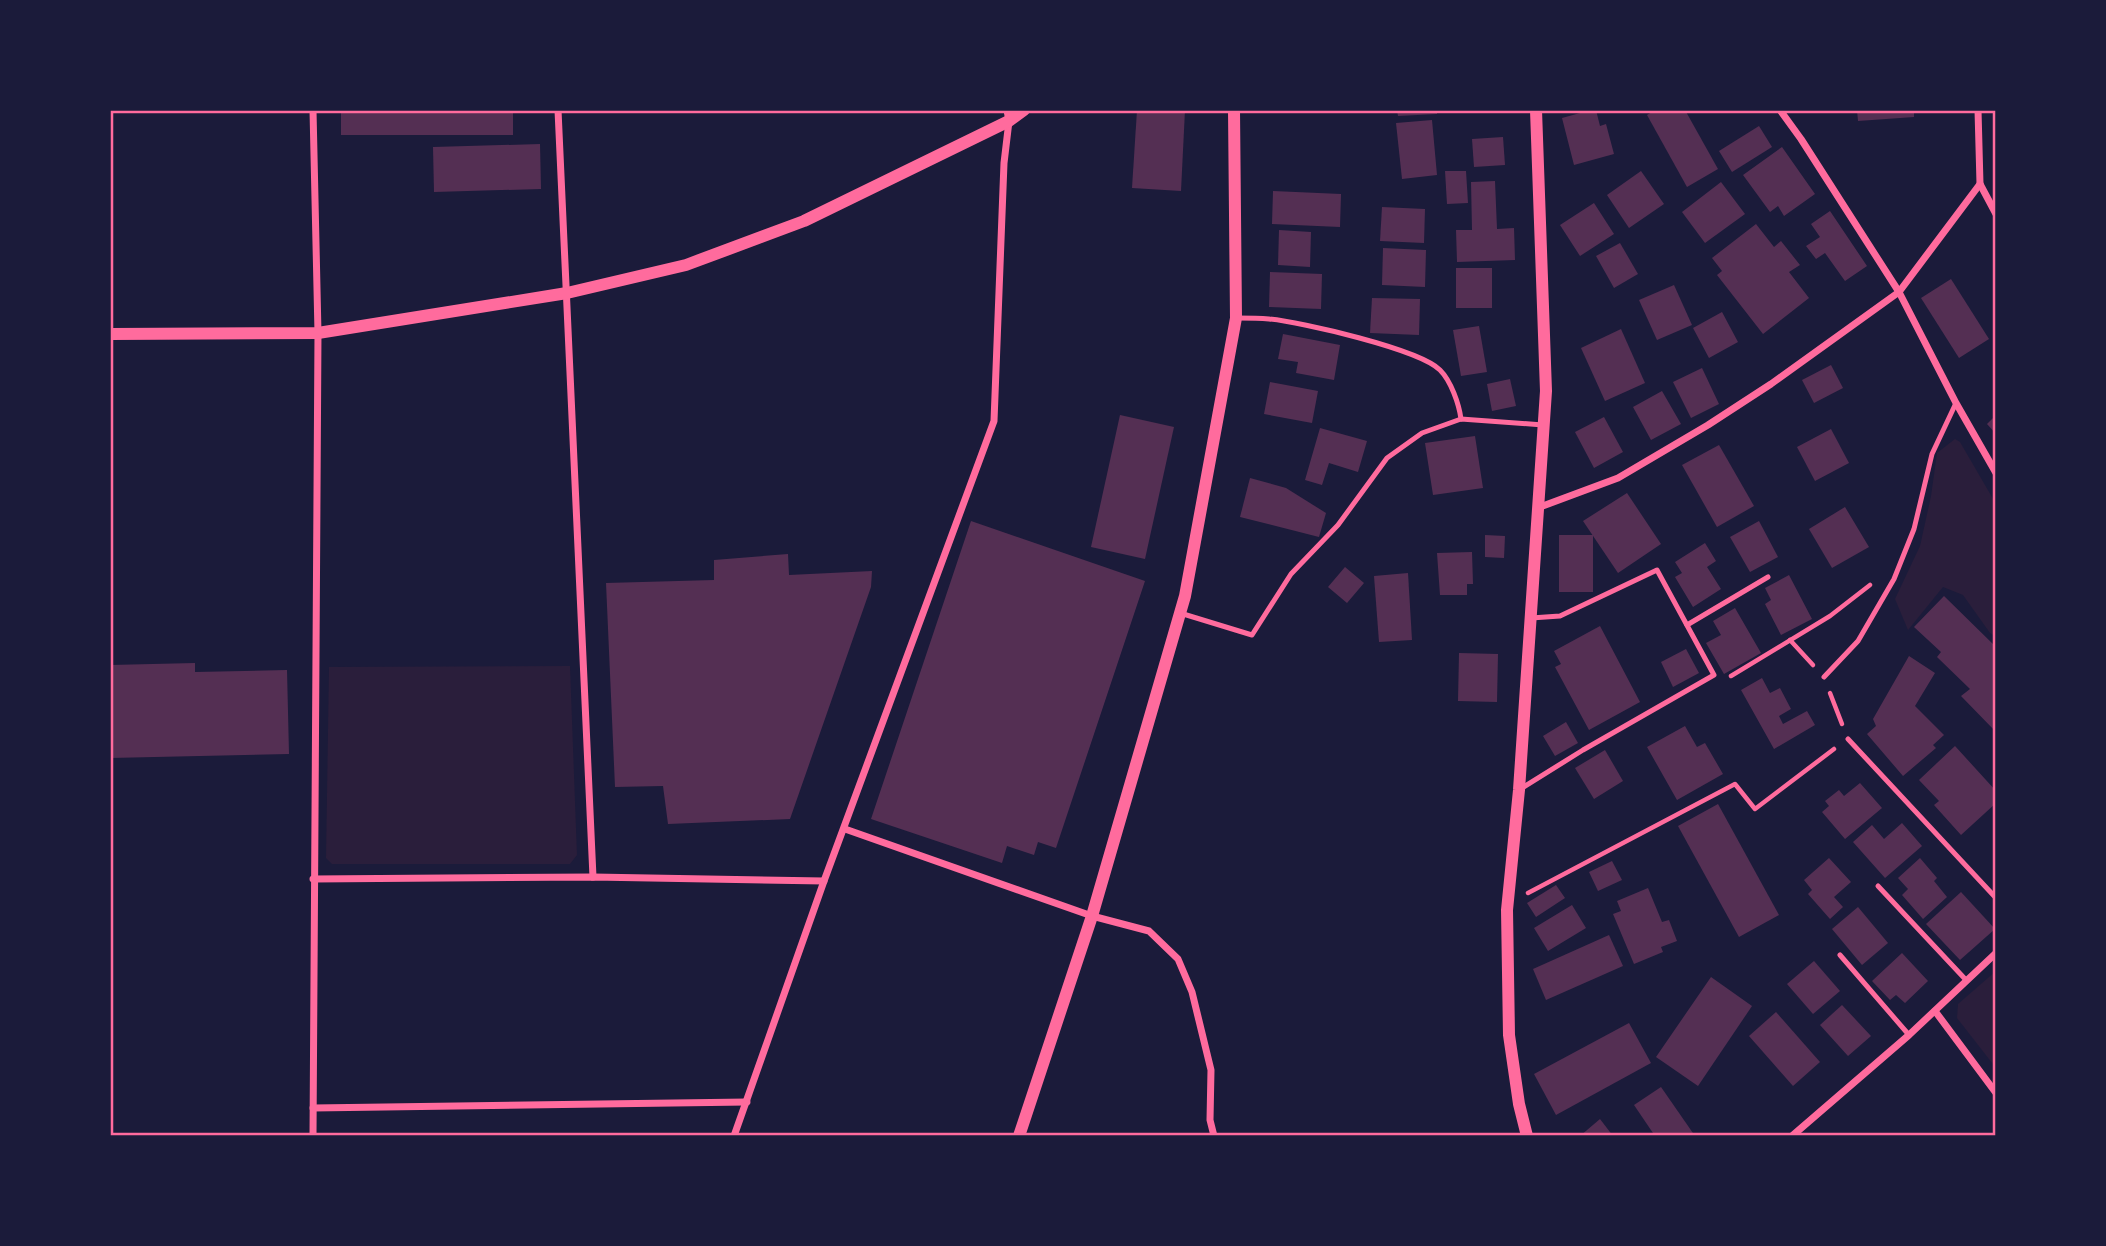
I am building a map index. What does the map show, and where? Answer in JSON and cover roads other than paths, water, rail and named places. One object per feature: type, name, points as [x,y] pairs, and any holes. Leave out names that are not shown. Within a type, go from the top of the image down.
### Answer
[{"type":"street","points":[[313,110],[318,333],[313,1136]]},
{"type":"street","points":[[558,110],[593,877]]},
{"type":"street","points":[[110,334],[318,333],[567,293],[686,265],[804,220],[1024,110]]},
{"type":"street","points":[[1019,1136],[1092,916],[1185,596],[1236,318],[1234,110]]},
{"type":"street","points":[[1527,1136],[1519,1104],[1509,1035],[1507,975],[1508,903],[1519,790],[1546,391],[1536,110]]},
{"type":"street","points":[[1780,110],[1899,292],[1956,404],[1996,473]]},
{"type":"street","points":[[1978,110],[1980,184],[1996,214]]},
{"type":"street","points":[[734,1136],[824,881],[994,421],[1008,116]]},
{"type":"street","points":[[1539,507],[1618,478],[1708,425],[1771,384],[1899,292],[1980,184]]},
{"type":"street","points":[[845,829],[1092,916],[1149,931],[1178,959],[1192,992],[1211,1070],[1210,1120],[1213,1136]]},
{"type":"street","points":[[313,879],[593,877],[824,881]]},
{"type":"street","points":[[1792,1136],[1909,1035],[1996,953]]},
{"type":"street","points":[[1934,1011],[1996,1093]]},
{"type":"street","points":[[313,1108],[747,1102]]},
{"type":"lane","points":[[1236,318],[1270,319],[1352,337],[1420,356],[1441,371],[1459,405],[1461,419]]},
{"type":"lane","points":[[1824,677],[1858,640],[1894,579],[1914,529],[1931,454],[1956,404]]},
{"type":"lane","points":[[1180,612],[1252,635],[1291,574],[1338,525],[1387,458],[1422,433],[1461,419],[1544,425]]},
{"type":"lane","points":[[1519,790],[1714,675],[1657,570],[1560,616],[1531,618]]},
{"type":"lane","points":[[1687,625],[1768,577]]},
{"type":"lane","points":[[1848,739],[1996,898]]},
{"type":"lane","points":[[1878,886],[1966,980]]},
{"type":"lane","points":[[1840,956],[1909,1035]]}]
